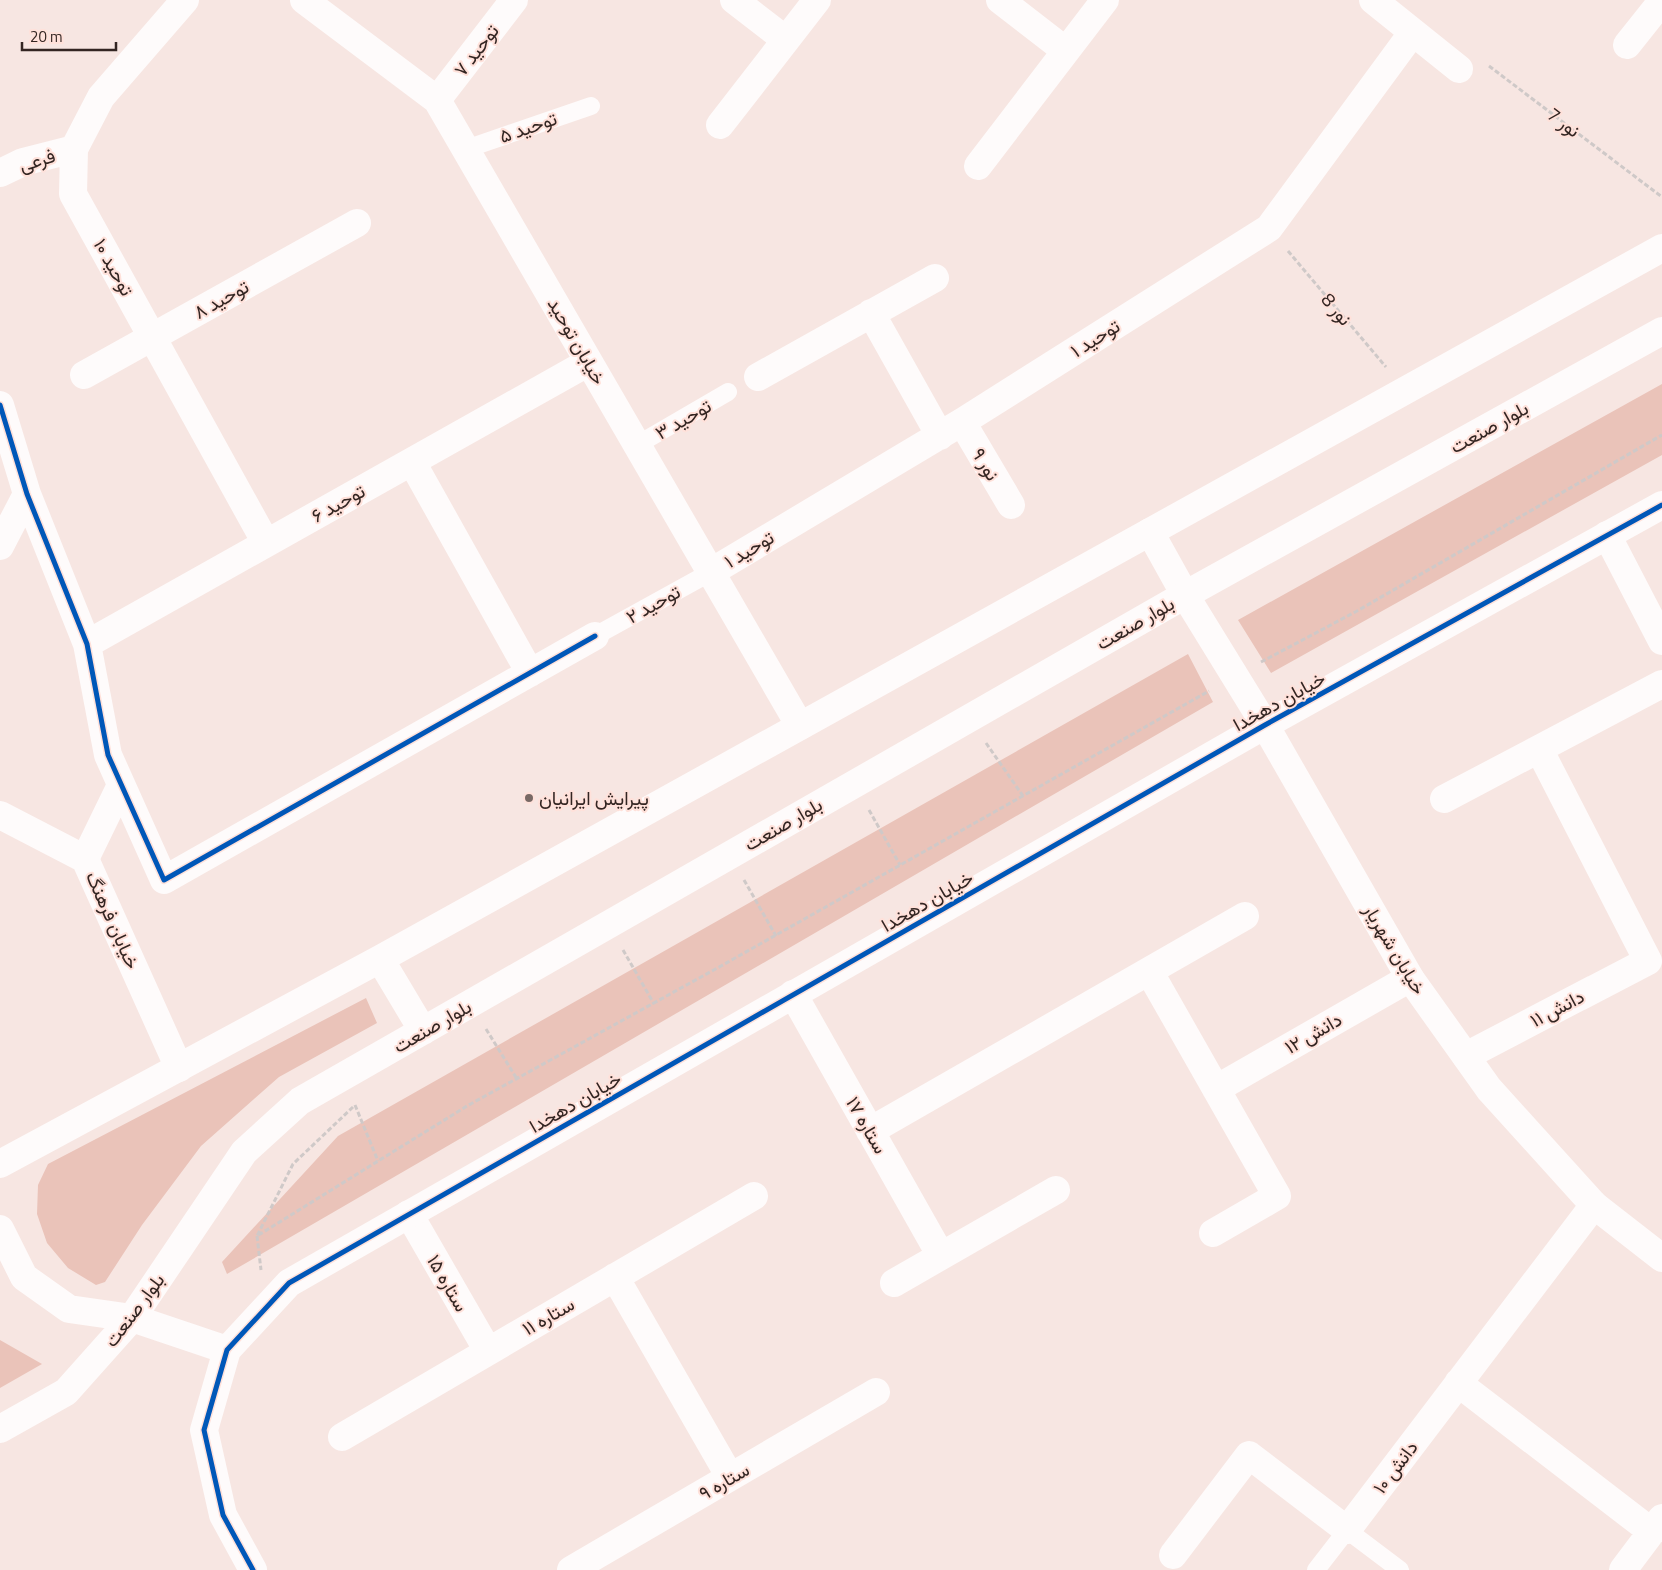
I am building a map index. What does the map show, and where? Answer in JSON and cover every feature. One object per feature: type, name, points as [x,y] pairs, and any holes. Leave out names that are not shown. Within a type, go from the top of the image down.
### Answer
[{"type":"street","name":"توحید ۱۰","points":[[185,0],[101,97],[74,149],[73,194],[266,543]]},
{"type":"street","name":"خیابان توحید","points":[[304,0],[437,100],[800,726]]},
{"type":"street","name":"توحید ۷","points":[[437,100],[514,0]]},
{"type":"street","points":[[734,0],[786,40]]},
{"type":"street","points":[[720,125],[816,0]]},
{"type":"street","points":[[1000,0],[1066,51]]},
{"type":"street","points":[[978,166],[1105,0]]},
{"type":"street","points":[[1373,0],[1459,69]]},
{"type":"street","points":[[1627,45],[1662,1]]},
{"type":"street","name":"توحید ۱","points":[[711,572],[940,436],[1269,228],[1412,32]]},
{"type":"street","name":"فرعی","points":[[0,174],[23,162],[74,149]]},
{"type":"street","name":"توحید ۸","points":[[84,375],[357,223]]},
{"type":"street","points":[[0,1164],[380,959],[1662,248]]},
{"type":"street","points":[[758,377],[935,278]]},
{"type":"street","points":[[871,313],[940,436]]},
{"type":"street","name":"بلوار صنعت","points":[[0,1429],[66,1392],[132,1318],[244,1152],[300,1101],[1185,595],[1662,331]]},
{"type":"street","name":"توحید ۶","points":[[87,644],[589,362]]},
{"type":"street","points":[[0,405],[27,494],[87,644],[108,755],[164,880],[595,636]]},
{"type":"street","name":"نور ۹","points":[[962,422],[1011,506]]},
{"type":"street","points":[[412,462],[530,672]]},
{"type":"street","points":[[0,546],[27,494]]},
{"type":"street","name":"خیابان دهخدا","points":[[227,1350],[288,1283],[1265,725],[1662,505]]},
{"type":"street","name":"خیابان شهریار","points":[[1150,532],[1185,595],[1265,725],[1410,978],[1489,1089],[1594,1205],[1662,1258]]},
{"type":"street","points":[[1608,536],[1662,641]]},
{"type":"street","points":[[1444,799],[1662,684]]},
{"type":"street","points":[[1539,749],[1640,965],[1579,997]]},
{"type":"street","points":[[85,859],[121,785]]},
{"type":"street","name":"خیابان فرهنگ","points":[[0,815],[85,859],[179,1068]]},
{"type":"street","points":[[870,1131],[1245,916]]},
{"type":"street","points":[[380,959],[423,1031]]},
{"type":"street","name":"دانش ۱۱","points":[[1466,1056],[1640,965]]},
{"type":"street","points":[[1149,971],[1277,1196],[1213,1233]]},
{"type":"street","name":"دانش ۱۲","points":[[1216,1089],[1410,978]]},
{"type":"street","name":"ستاره ۱۷","points":[[793,994],[942,1256]]},
{"type":"street","points":[[894,1282],[1056,1190]]},
{"type":"street","name":"ستاره ۱۱","points":[[342,1437],[754,1196]]},
{"type":"street","name":"دانش ۱۰","points":[[1347,1530],[1594,1205]]},
{"type":"street","name":"ستاره ۱۵","points":[[409,1214],[488,1351]]},
{"type":"street","points":[[0,1229],[24,1277],[69,1309],[132,1318],[227,1350],[204,1430],[223,1515],[253,1570]]},
{"type":"street","points":[[615,1277],[730,1477]]},
{"type":"street","points":[[1458,1384],[1657,1525],[1623,1570]]},
{"type":"street","name":"ستاره ۹","points":[[571,1570],[876,1392]]},
{"type":"street","points":[[1172,1555],[1249,1455],[1347,1530]]},
{"type":"lane","name":"توحید ۵","points":[[466,149],[591,106]]},
{"type":"lane","name":"توحید ۳","points":[[637,445],[728,392]]},
{"type":"lane","name":"توحید ۲","points":[[595,636],[711,572]]},
{"type":"lane","points":[[1316,1570],[1347,1530],[1400,1570]]},
{"type":"path","points":[[362,1099],[293,1164],[256,1236],[467,1106],[776,936],[1234,676],[1357,611],[1662,435]]},
{"type":"path","points":[[971,717],[986,744],[1023,796]]},
{"type":"path","points":[[978,748],[995,739]]},
{"type":"path","points":[[862,814],[869,810],[900,865]]},
{"type":"path","points":[[744,880],[776,936]]},
{"type":"path","points":[[610,924],[654,1004]]},
{"type":"path","points":[[474,1001],[482,1024],[517,1079]]},
{"type":"path","points":[[355,1105],[378,1161]]},
{"type":"shaded area","points":[[1662,384],[1662,455],[1271,673],[1238,620]]},
{"type":"shaded area","points":[[1188,654],[1213,702],[227,1274],[222,1262],[338,1136]]},
{"type":"shaded area","points":[[366,998],[377,1023],[279,1077],[201,1146],[142,1225],[105,1282],[96,1285],[68,1268],[47,1243],[37,1214],[38,1185],[48,1164]]},
{"type":"shaded area","points":[[0,1340],[42,1364],[0,1388]]},
{"type":"cycle path","points":[[0,405],[27,494],[87,644],[108,755],[164,880],[595,636]]},
{"type":"cycle path","points":[[253,1570],[223,1515],[204,1430],[227,1350],[289,1283],[1265,725],[1662,505]]},
{"type":"place","name":"پیرایش ایرانیان","points":[[529,798]]}]
